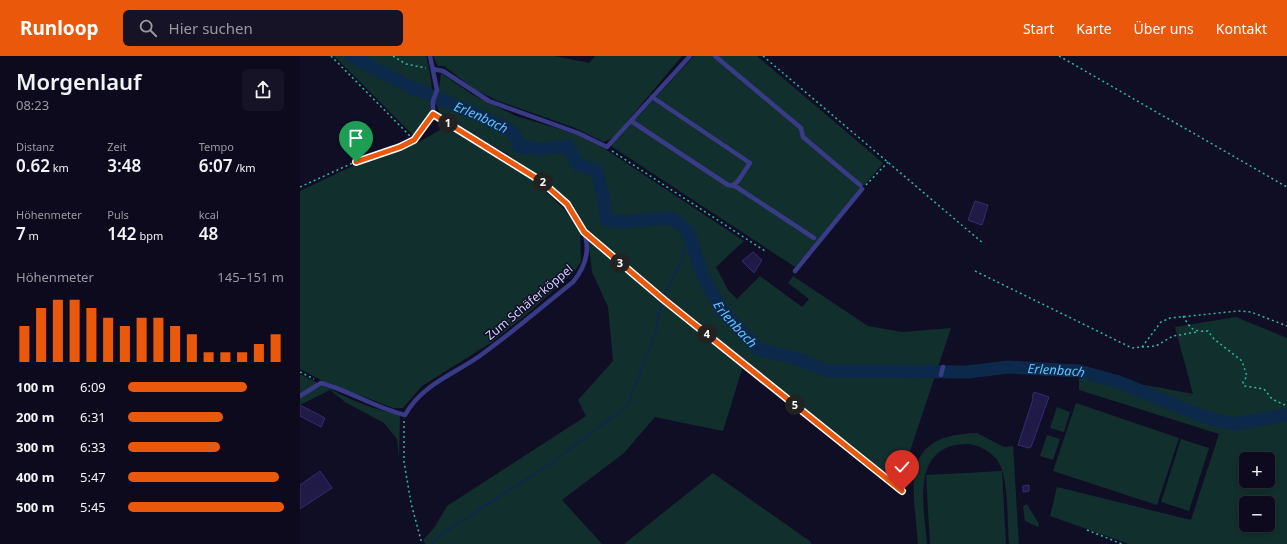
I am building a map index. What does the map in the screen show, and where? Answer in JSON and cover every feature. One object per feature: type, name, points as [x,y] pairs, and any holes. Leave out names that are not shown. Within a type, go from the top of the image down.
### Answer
[{"type":"lane","points":[[430,56],[437,90],[432,101],[433,114]]},
{"type":"lane","points":[[433,69],[443,70],[489,101],[578,133],[607,147],[690,56]]},
{"type":"lane","points":[[715,56],[801,128],[803,136],[861,187],[795,271]]},
{"type":"lane","points":[[652,97],[750,163],[738,181],[733,185]]},
{"type":"lane","name":"Zum Schäferköppel","points":[[405,415],[418,397],[436,382],[480,356],[573,282],[581,272],[586,261],[587,249],[584,232],[567,204],[541,181],[433,114]]},
{"type":"lane","points":[[631,121],[728,185],[733,185],[814,238]]},
{"type":"lane","points":[[941,375],[943,367]]},
{"type":"lane","points":[[300,396],[321,383],[341,389],[390,411],[405,415]]},
{"type":"path","points":[[332,56],[414,140]]},
{"type":"path","points":[[393,56],[406,64],[433,69]]},
{"type":"path","points":[[763,56],[984,244]]},
{"type":"path","points":[[1059,56],[1287,187]]},
{"type":"path","points":[[300,188],[356,162],[400,147],[414,140],[433,114]]},
{"type":"path","points":[[607,147],[765,251]]},
{"type":"path","points":[[861,187],[888,162]]},
{"type":"path","points":[[584,232],[663,299],[902,491]]},
{"type":"path","points":[[975,271],[1132,348],[1156,346],[1172,336],[1208,331],[1214,339],[1242,361],[1247,376],[1243,382],[1244,386],[1264,389],[1272,399],[1287,406]]},
{"type":"path","points":[[1142,347],[1161,322],[1170,318],[1182,316],[1240,311],[1251,312],[1287,326]]},
{"type":"path","points":[[1182,316],[1190,328],[1198,332]]},
{"type":"path","points":[[300,372],[321,383]]},
{"type":"path","points":[[405,415],[404,462],[411,503],[422,544]]},
{"type":"path","points":[[1087,530],[1122,544]]},
{"type":"green space","points":[[334,56],[426,56],[431,78],[432,101],[430,116],[426,125],[414,136]]},
{"type":"green space","points":[[433,56],[555,56],[589,63],[595,56],[682,56],[614,137],[604,142],[575,128],[496,100],[474,89],[444,66],[438,66]]},
{"type":"green space","points":[[694,56],[757,56],[883,163],[795,267],[611,146]]},
{"type":"green space","points":[[441,73],[473,95],[516,116],[576,134],[605,149],[744,241],[716,267],[728,290],[737,299],[760,276],[802,307],[809,299],[788,283],[793,276],[868,326],[902,332],[951,328],[899,484],[678,307],[676,313],[743,366],[723,431],[655,417],[624,453],[562,500],[602,544],[425,544],[423,540],[434,528],[447,506],[586,416],[578,400],[613,361],[608,307],[592,272],[587,229],[572,204],[551,184],[507,154],[442,117],[437,107]]},
{"type":"green space","points":[[445,127],[531,177],[564,209],[580,232],[581,262],[574,272],[528,313],[492,342],[422,386],[403,408],[393,408],[321,380],[300,369],[300,191],[357,164],[419,142]]},
{"type":"green space","points":[[1236,317],[1287,338],[1287,544],[1129,544],[1050,516],[1057,487],[1191,520],[1219,434],[1079,390],[1079,378],[1151,386],[1193,394],[1175,327]]},
{"type":"green space","points":[[300,374],[362,404],[387,412],[400,414],[399,457],[397,439],[384,423],[345,402],[330,390],[300,405]]},
{"type":"green space","points":[[1076,403],[1179,438],[1157,505],[1053,471]]},
{"type":"green space","points":[[1057,407],[1070,412],[1064,432],[1050,428]]},
{"type":"green space","points":[[977,433],[1004,447],[1013,446],[1019,544],[1009,544],[1006,491],[1002,470],[999,463],[993,455],[985,449],[975,445],[966,444],[948,447],[936,455],[928,466],[924,480],[923,496],[927,544],[918,544],[914,484],[916,468],[922,454],[933,443],[951,436]]},
{"type":"green space","points":[[1047,435],[1060,439],[1053,460],[1040,456]]},
{"type":"green space","points":[[1181,439],[1209,448],[1189,511],[1161,502]]},
{"type":"green space","points":[[1002,471],[1006,544],[930,544],[926,475]]},
{"type":"green space","points":[[713,473],[811,542],[811,544],[624,544]]},
{"type":"green space","points":[[1027,504],[1039,524],[1038,527],[1025,521],[1023,506]]},
{"type":"building","points":[[975,201],[988,205],[982,225],[968,220]]},
{"type":"building","points":[[753,252],[762,260],[754,273],[742,261]]},
{"type":"building","points":[[1034,392],[1049,397],[1031,447],[1029,448],[1018,445]]},
{"type":"building","points":[[300,405],[325,418],[321,427],[300,416]]},
{"type":"building","points":[[320,471],[332,488],[300,509],[300,485]]},
{"type":"building","points":[[1029,485],[1029,491],[1023,492],[1023,486]]},
{"type":"waterway","name":"Erlenbach","points":[[351,56],[410,87],[481,116],[513,132],[520,147],[540,149],[568,146],[578,165],[596,170],[603,194],[606,220],[619,222],[672,218],[688,231],[703,276],[721,309],[758,349],[795,358],[828,371],[968,372],[1008,367],[1079,371],[1119,382],[1204,417],[1234,424],[1287,415]]},
{"type":"waterway","points":[[432,544],[442,534],[551,463],[627,406],[655,335],[662,299],[682,261],[688,231]]},
{"type":"route","points":[[356,162],[400,147],[414,140],[423,130],[433,114],[541,181],[567,204],[584,232],[664,300],[902,491]]}]
